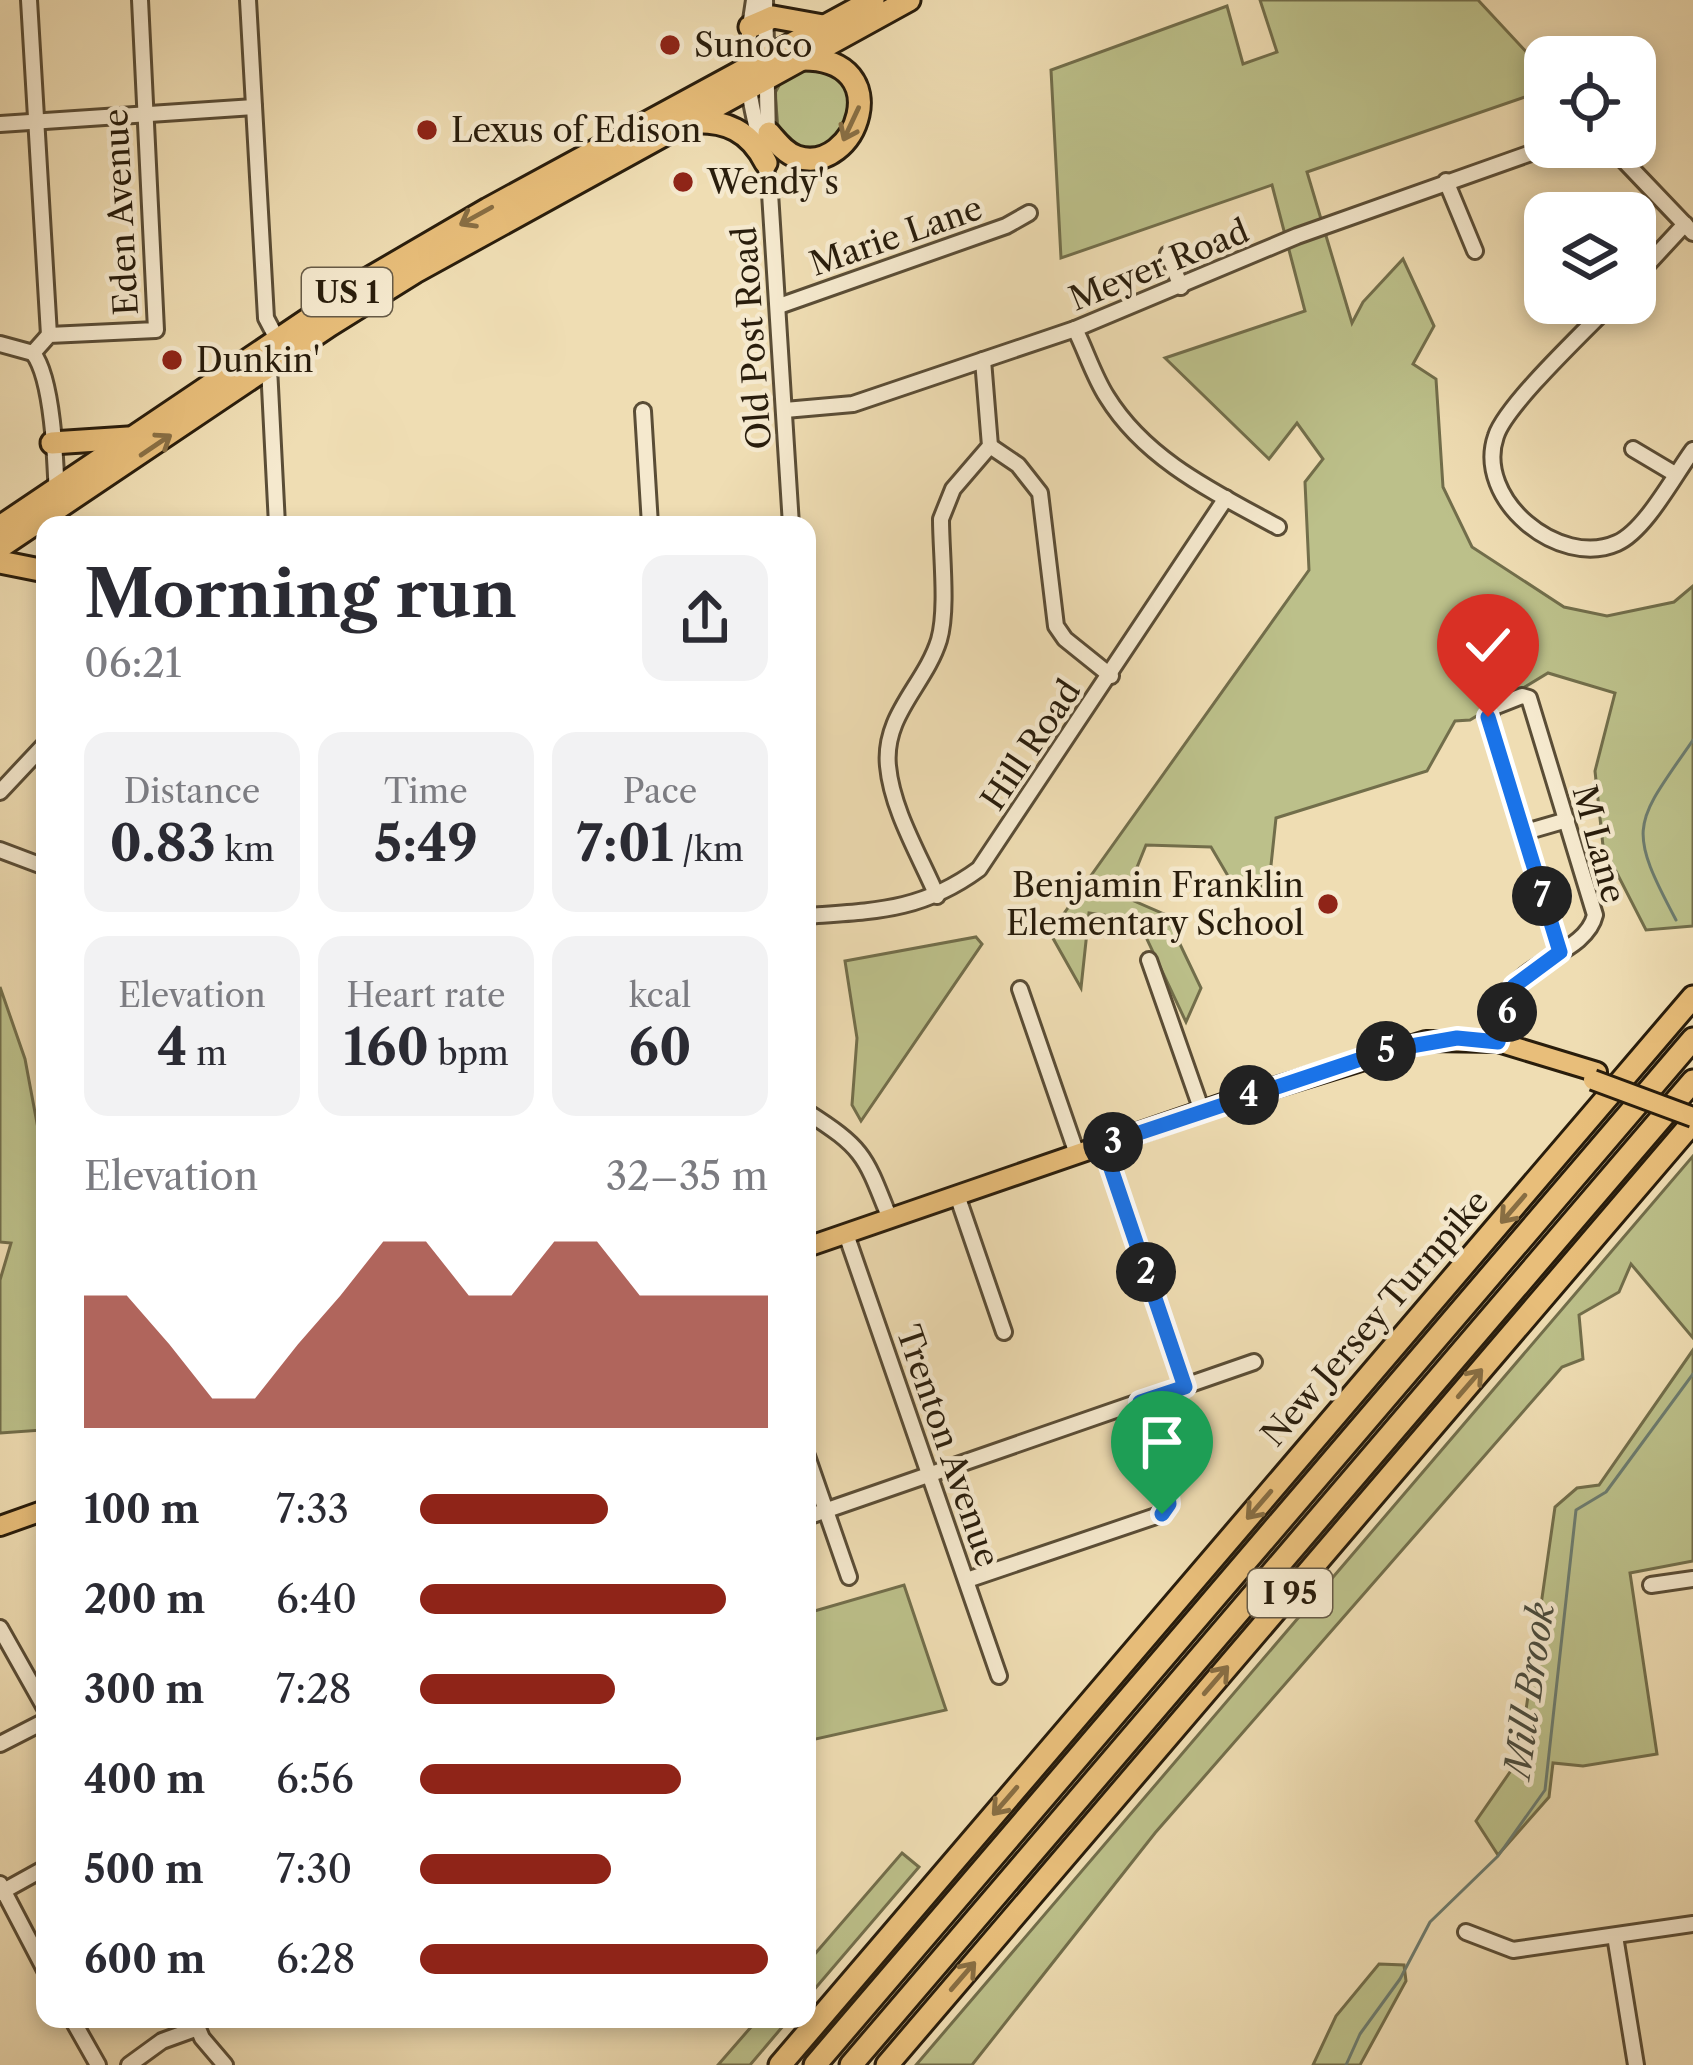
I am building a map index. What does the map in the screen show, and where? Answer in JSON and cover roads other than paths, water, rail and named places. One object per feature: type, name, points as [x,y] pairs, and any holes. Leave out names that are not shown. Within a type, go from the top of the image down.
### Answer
[{"type":"highway","name":"US 1","points":[[0,527],[57,507],[415,272],[684,123],[824,26],[873,0]]},
{"type":"highway","name":"US 1","points":[[57,507],[129,438],[276,337],[488,208],[757,73],[801,59],[909,0]]},
{"type":"highway","points":[[765,10],[824,26]]},
{"type":"highway","points":[[684,123],[732,127],[755,143],[805,159],[835,149],[853,130],[860,95],[850,74],[833,62],[801,59]]},
{"type":"highway","points":[[52,443],[129,438]]},
{"type":"highway","name":"US 1","points":[[0,547],[36,522]]},
{"type":"highway","points":[[0,562],[36,569]]},
{"type":"highway","name":"New Jersey Turnpike","points":[[816,2023],[1693,997]]},
{"type":"highway","name":"New Jersey Turnpike","points":[[815,2065],[1693,1039]]},
{"type":"highway","name":"I 95","points":[[851,2065],[1693,1081]]},
{"type":"highway","name":"I 95","points":[[887,2065],[1693,1116]]},
{"type":"highway","name":"New Jersey Turnpike","points":[[780,2065],[812,2028]]},
{"type":"main road","points":[[816,1244],[1202,1111],[1426,1041],[1498,1042],[1693,1116]]},
{"type":"main road","points":[[0,1526],[36,1513]]},
{"type":"street","points":[[29,0],[49,335],[33,353]]},
{"type":"street","name":"Eden Avenue","points":[[49,335],[156,330],[140,0]]},
{"type":"street","points":[[248,0],[266,318],[276,337]]},
{"type":"street","name":"Old Post Road","points":[[765,10],[757,73],[779,306],[791,516]]},
{"type":"street","points":[[0,124],[254,107]]},
{"type":"street","name":"Meyer Road","points":[[785,410],[854,404],[1075,329],[1298,236],[1524,155]]},
{"type":"street","points":[[1630,168],[1689,229],[1656,259]]},
{"type":"street","points":[[1446,182],[1475,251]]},
{"type":"street","name":"Marie Lane","points":[[779,306],[1006,226],[1029,213]]},
{"type":"street","points":[[1168,254],[1181,286]]},
{"type":"street","points":[[1592,324],[1504,419],[1492,450],[1498,484],[1518,513],[1553,542],[1585,550],[1623,541],[1638,528],[1693,450]]},
{"type":"street","points":[[1075,329],[1103,391],[1126,425],[1157,456],[1277,527]]},
{"type":"street","points":[[0,344],[33,353],[42,364],[57,507]]},
{"type":"street","points":[[937,896],[892,791],[888,740],[896,715],[930,662],[940,635],[945,502],[990,446],[983,359]]},
{"type":"street","points":[[269,367],[277,516]]},
{"type":"street","points":[[643,411],[649,516]]},
{"type":"street","points":[[990,446],[1018,465],[1040,493],[1056,626],[1111,676]]},
{"type":"street","points":[[1633,449],[1675,474]]},
{"type":"street","name":"Hill Road","points":[[816,915],[887,910],[937,896],[979,869],[1226,498]]},
{"type":"street","name":"M Lane","points":[[1498,1042],[1514,986],[1591,928],[1595,915],[1526,696],[1494,707],[1488,717],[1522,833]]},
{"type":"street","points":[[0,792],[36,754]]},
{"type":"street","points":[[1560,952],[1522,833],[1567,820]]},
{"type":"street","points":[[0,850],[36,864]]},
{"type":"street","points":[[1149,960],[1202,1111]]},
{"type":"street","points":[[1020,989],[1077,1154]]},
{"type":"street","points":[[816,1118],[858,1148],[890,1219]]},
{"type":"street","points":[[1103,1145],[1185,1387]]},
{"type":"street","points":[[957,1196],[1004,1332]]},
{"type":"street","name":"Trenton Avenue","points":[[846,1234],[999,1676]]},
{"type":"street","points":[[816,1514],[1254,1362]]},
{"type":"street","points":[[967,1580],[1162,1514],[1169,1504],[1168,1495],[1140,1402]]},
{"type":"street","points":[[816,1482],[849,1577]]},
{"type":"street","points":[[1651,1586],[1693,1580]]},
{"type":"street","points":[[0,1628],[36,1692]]},
{"type":"street","points":[[0,1744],[36,1726]]},
{"type":"street","points":[[36,1872],[1,1890],[36,1954]]},
{"type":"street","points":[[1466,1932],[1513,1950],[1693,1924]]},
{"type":"street","points":[[1615,1936],[1636,2065]]},
{"type":"street","points":[[77,2028],[98,2065]]},
{"type":"street","points":[[129,2065],[187,2028]]},
{"type":"street","points":[[199,2028],[225,2065]]},
{"type":"waterway","name":"Mill Brook","points":[[1676,920],[1649,864],[1644,827],[1658,791],[1693,740]]},
{"type":"waterway","name":"Mill Brook","points":[[1346,2065],[1360,2034],[1400,1979],[1430,1922],[1498,1856],[1545,1790],[1576,1510],[1606,1492],[1693,1374]]},
{"type":"place","name":"Sunoco","points":[[670,45]]},
{"type":"place","name":"Lexus of Edison","points":[[427,130]]},
{"type":"place","name":"Wendy's","points":[[683,182]]},
{"type":"place","name":"Dunkin'","points":[[172,360]]},
{"type":"place","name":"Benjamin Franklin Elementary School","points":[[1328,904]]}]
